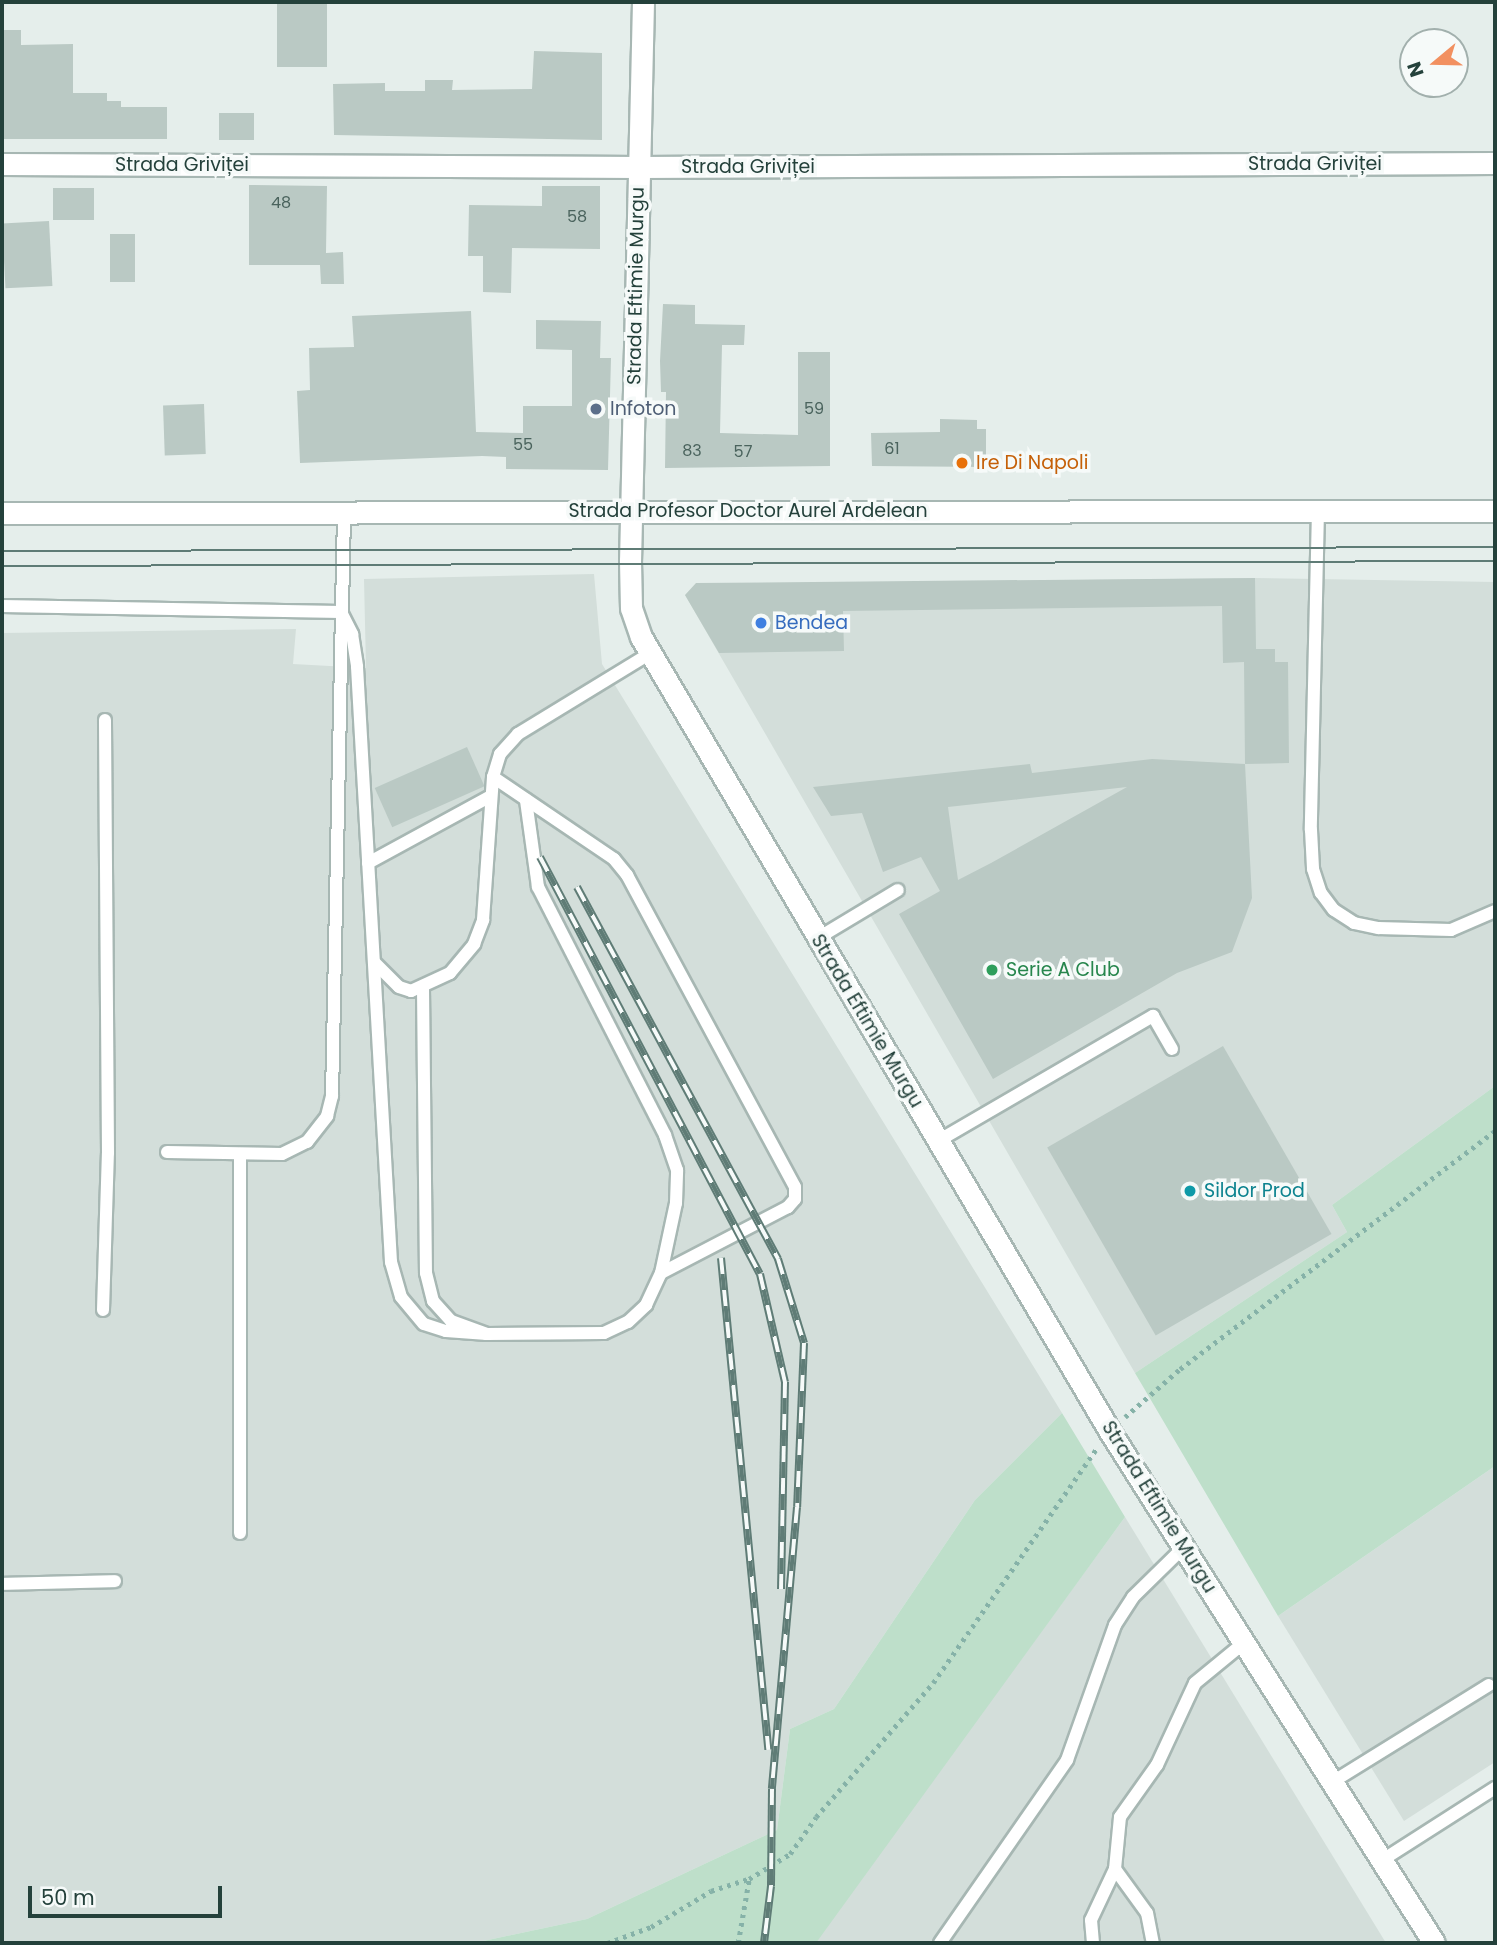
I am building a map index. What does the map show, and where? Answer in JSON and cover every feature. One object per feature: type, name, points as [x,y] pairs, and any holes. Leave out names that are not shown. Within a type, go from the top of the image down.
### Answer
[{"type":"street","name":"Strada Eftimie Murgu","points":[[643,2],[631,608],[649,654],[1109,1430],[1384,1859],[1434,1943]]},
{"type":"street","name":"Strada Griviței","points":[[2,164],[639,167],[1495,163]]},
{"type":"street","name":"Strada Profesor Doctor Aurel Ardelean","points":[[2,513],[1495,510]]},
{"type":"lane","points":[[1318,510],[1311,830],[1313,869],[1321,893],[1334,910],[1354,922],[1378,928],[1451,930],[1495,911]]},
{"type":"lane","points":[[167,1152],[282,1154],[301,1146],[318,1131],[332,1096],[344,512]]},
{"type":"lane","points":[[2,606],[341,612]]},
{"type":"lane","points":[[341,612],[352,634],[357,667],[396,1283],[408,1308],[424,1324],[446,1331],[487,1334],[604,1333],[617,1329],[640,1312],[661,1273],[676,1203],[677,1170],[665,1135],[538,887],[526,800]]},
{"type":"lane","points":[[374,961],[399,987],[423,989],[450,974],[479,933],[493,777],[500,754],[518,734],[649,654]]},
{"type":"lane","points":[[103,1310],[108,1153],[105,720]]},
{"type":"lane","points":[[493,777],[614,859],[627,875],[795,1186],[795,1199],[788,1207],[661,1273]]},
{"type":"lane","points":[[368,863],[491,796]]},
{"type":"lane","points":[[818,938],[898,890]]},
{"type":"lane","points":[[423,989],[426,1273],[440,1312],[470,1330],[487,1334]]},
{"type":"lane","points":[[938,1141],[1153,1016],[1172,1049]]},
{"type":"lane","points":[[108,1153],[123,1153]]},
{"type":"lane","points":[[240,1154],[240,1533]]},
{"type":"lane","points":[[940,1943],[1067,1760],[1115,1625],[1133,1597],[1184,1547]]},
{"type":"lane","points":[[2,1584],[115,1581]]},
{"type":"lane","points":[[1093,1943],[1091,1920],[1115,1869],[1121,1816],[1157,1765],[1195,1683],[1245,1643]]},
{"type":"lane","points":[[1334,1781],[1489,1685]]},
{"type":"lane","points":[[1384,1859],[1495,1788]]},
{"type":"lane","points":[[1115,1869],[1147,1913],[1153,1943]]},
{"type":"path","points":[[607,1943],[664,1920],[711,1891],[749,1879],[790,1854],[816,1817],[933,1683],[1109,1430],[1180,1369],[1495,1131]]},
{"type":"path","points":[[738,1943],[749,1879]]},
{"type":"shaded area","points":[[594,574],[602,664],[1062,1413],[975,1500],[834,1709],[790,1729],[777,1830],[587,1919],[474,1943],[2,1943],[2,633],[296,629],[293,664],[366,668],[364,579]]},
{"type":"shaded area","points":[[1255,578],[1495,582],[1495,1086],[1332,1205],[1347,1232],[1135,1373],[685,595],[819,583]]},
{"type":"shaded area","points":[[1495,1466],[1495,1762],[1404,1821],[1278,1616]]},
{"type":"shaded area","points":[[1125,1517],[1386,1943],[816,1943],[820,1934]]},
{"type":"green space","points":[[1495,1086],[1495,1466],[1278,1616],[1135,1373],[1347,1232],[1332,1205]]},
{"type":"green space","points":[[1062,1413],[1125,1517],[816,1943],[474,1943],[587,1919],[777,1830],[790,1729],[834,1709],[975,1500]]},
{"type":"building","points":[[277,2],[327,2],[327,67],[277,67]]},
{"type":"building","points":[[2,30],[21,30],[21,45],[73,44],[73,93],[107,93],[107,101],[121,101],[121,107],[167,107],[167,139],[2,139]]},
{"type":"building","points":[[534,51],[602,53],[602,140],[334,135],[333,84],[385,83],[385,91],[425,91],[425,80],[453,80],[452,90],[532,89]]},
{"type":"building","points":[[219,113],[254,113],[254,140],[219,140]]},
{"type":"building","points":[[249,185],[327,186],[326,253],[343,252],[344,284],[321,284],[320,265],[249,265]]},
{"type":"building","points":[[542,186],[600,186],[600,249],[512,248],[511,293],[483,292],[483,256],[468,256],[469,205],[542,206]]},
{"type":"building","points":[[53,188],[94,188],[94,220],[53,220]]},
{"type":"building","points":[[49,221],[52,286],[5,288],[2,223]]},
{"type":"building","points":[[110,234],[135,234],[135,282],[110,282]]},
{"type":"building","points":[[663,304],[695,305],[695,324],[745,325],[744,345],[722,345],[720,433],[798,435],[798,352],[830,352],[830,466],[665,468],[666,392],[661,392],[660,361]]},
{"type":"building","points":[[471,311],[476,432],[523,433],[523,406],[572,406],[572,350],[536,349],[536,320],[601,321],[600,358],[611,358],[608,470],[506,469],[506,457],[482,456],[300,463],[297,391],[310,390],[309,348],[354,347],[352,316]]},
{"type":"building","points":[[204,404],[206,454],[165,455],[163,405]]},
{"type":"building","points":[[940,419],[977,420],[977,429],[986,429],[986,467],[872,466],[871,433],[940,432]]},
{"type":"building","points":[[1255,578],[1256,649],[1275,649],[1275,662],[1288,662],[1289,763],[1245,764],[1244,662],[1223,663],[1222,606],[843,611],[844,651],[719,653],[685,595],[696,583]]},
{"type":"building","points":[[467,747],[484,786],[392,827],[375,788]]},
{"type":"building","points":[[1152,759],[1245,764],[1252,898],[1232,952],[1177,973],[993,1079],[899,914],[940,891],[921,857],[883,872],[862,813],[831,816],[813,787],[1030,764],[1032,773]],"holes":[[[1127,787],[958,880],[948,807]]]},
{"type":"building","name":"Sildor Prod","points":[[1223,1046],[1332,1234],[1156,1335],[1047,1148]]},
{"type":"tram line","points":[[2,551],[1495,547]]},
{"type":"tram line","points":[[2,566],[1495,561]]},
{"type":"railway","points":[[540,857],[760,1274],[785,1382],[781,1589]]},
{"type":"railway","points":[[577,887],[778,1259],[804,1343],[797,1507],[772,1789],[771,1886],[764,1943]]},
{"type":"railway","points":[[721,1258],[768,1750]]},
{"type":"place","name":"Infoton","points":[[596,409]]},
{"type":"place","name":"Ire Di Napoli","points":[[962,463]]},
{"type":"place","name":"Bendea","points":[[761,623]]},
{"type":"place","name":"Serie A Club","points":[[992,970]]},
{"type":"place","name":"Sildor Prod","points":[[1190,1191]]}]
